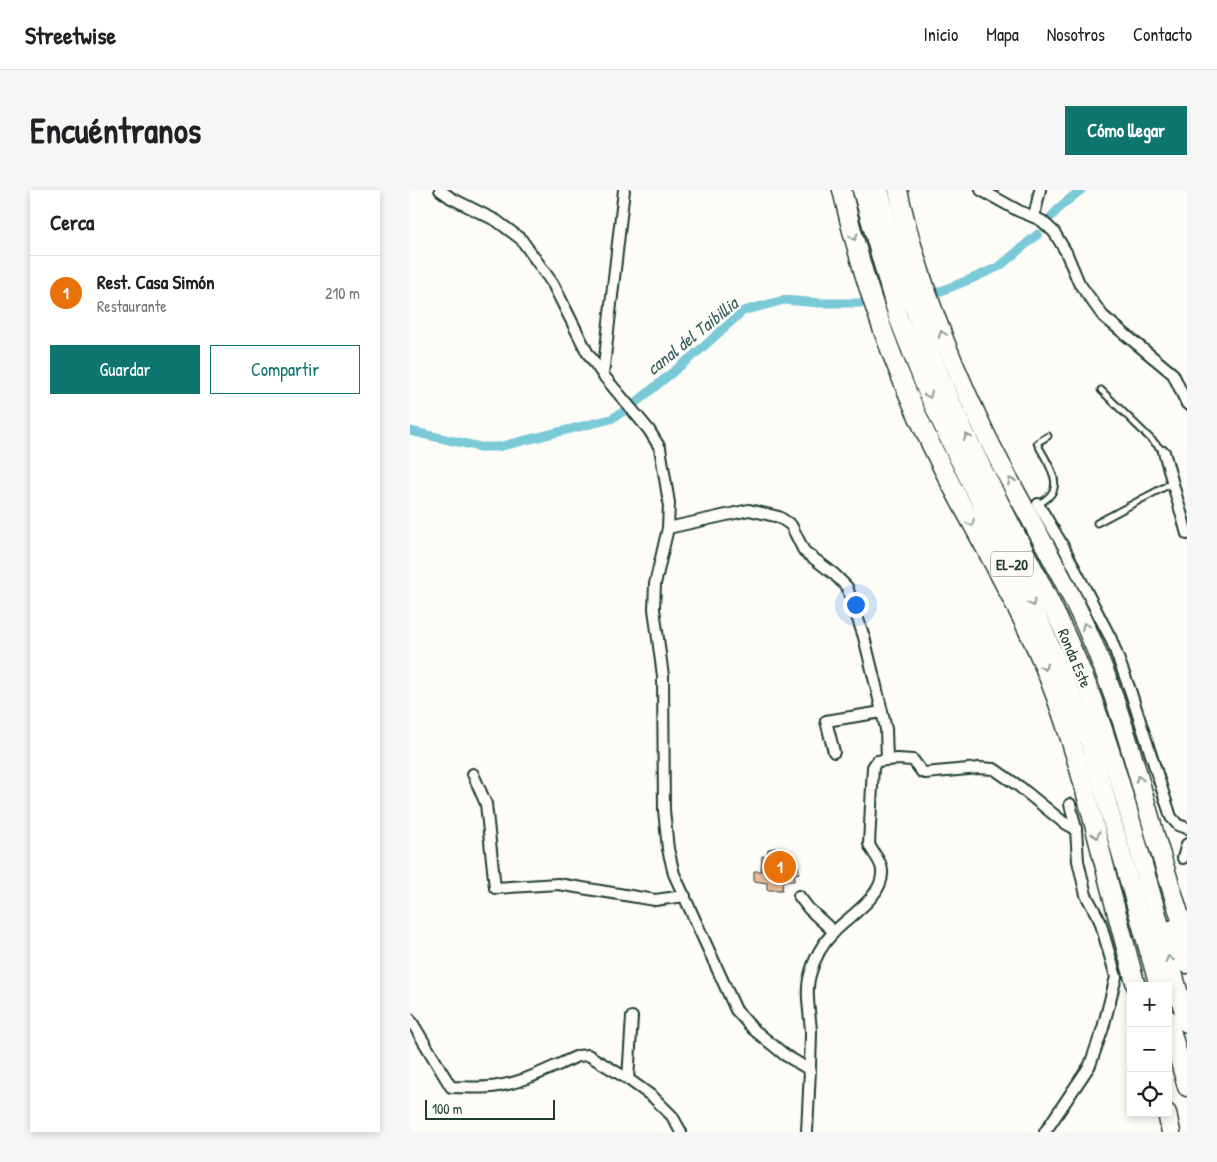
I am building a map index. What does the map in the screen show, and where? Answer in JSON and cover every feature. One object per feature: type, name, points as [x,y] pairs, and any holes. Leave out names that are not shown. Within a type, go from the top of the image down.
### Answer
[{"type":"highway","points":[[842,190],[870,295],[890,353],[943,470],[1022,619],[1054,691],[1070,734],[1135,982]]},
{"type":"highway","name":"EL-20","points":[[862,190],[906,315]]},
{"type":"highway","name":"EL-20","points":[[879,190],[892,241],[898,290]]},
{"type":"highway","points":[[898,190],[906,228],[925,287],[968,397],[1086,627],[1110,686],[1187,939]]},
{"type":"highway","name":"Ronda Este","points":[[906,315],[1060,622],[1093,702],[1128,812],[1187,1023]]},
{"type":"highway","name":"Ronda Este","points":[[906,315],[930,399],[1031,602],[1057,659],[1089,740],[1158,982]]},
{"type":"highway","name":"EL-20","points":[[1093,702],[1118,753],[1164,908],[1187,964]]},
{"type":"highway","name":"EL-20","points":[[1111,816],[1114,849],[1125,891],[1142,982]]},
{"type":"highway","points":[[1170,1027],[1187,1087]]},
{"type":"highway","points":[[1168,1117],[1171,1132]]},
{"type":"street","points":[[440,190],[451,198],[497,221],[521,239],[553,284],[587,352],[603,375],[649,430],[660,448],[668,503],[668,528],[655,584],[654,610],[663,676],[664,810],[668,849],[674,874],[736,1010],[753,1029],[785,1055],[810,1070]]},
{"type":"street","points":[[603,375],[624,190]]},
{"type":"street","points":[[981,190],[1019,212],[1042,221],[1054,232],[1066,252],[1079,282],[1103,316],[1173,374],[1187,404]]},
{"type":"street","points":[[1034,217],[1040,190]]},
{"type":"street","points":[[1164,452],[1187,534]]},
{"type":"street","points":[[1038,504],[1063,546],[1111,639],[1130,690],[1171,817],[1178,825],[1187,828]]},
{"type":"street","points":[[668,528],[749,510],[779,517],[791,525],[804,551],[834,574],[847,587],[864,637],[882,712],[886,730],[887,760]]},
{"type":"street","points":[[834,752],[826,721],[882,712]]},
{"type":"street","points":[[807,1132],[810,1070],[809,976],[824,944],[875,892],[881,879],[882,870],[879,861],[869,844],[873,767],[877,761],[913,760],[922,772],[925,773],[979,768],[994,769],[1020,787],[1063,822],[1076,829]]},
{"type":"street","points":[[473,774],[486,804],[495,888],[558,884],[655,900],[685,896]]},
{"type":"street","points":[[1045,1132],[1090,1065],[1103,1028],[1116,977],[1100,921],[1086,895],[1078,861],[1076,829],[1070,804]]},
{"type":"street","points":[[1183,858],[1187,844]]},
{"type":"street","points":[[799,896],[808,909],[834,932]]},
{"type":"street","points":[[628,1079],[632,1017]]},
{"type":"street","points":[[410,1019],[451,1087],[486,1088],[500,1086],[523,1079],[578,1056],[588,1055],[628,1079],[653,1097],[672,1116],[681,1132]]},
{"type":"lane","points":[[1101,390],[1164,452]]},
{"type":"lane","points":[[1038,504],[1048,499],[1054,490],[1054,476],[1037,443],[1048,436]]},
{"type":"lane","points":[[1097,523],[1172,483]]},
{"type":"building","points":[[781,847],[782,857],[789,858],[789,863],[798,863],[799,873],[795,874],[794,881],[783,881],[782,890],[767,890],[767,883],[754,881],[754,871],[761,871],[762,856],[767,856],[768,849]]},
{"type":"waterway","name":"canal del Taibillia","points":[[1049,219],[1062,205],[1081,190]]},
{"type":"waterway","name":"canal del Taibillia","points":[[936,293],[1000,266],[1038,234]]},
{"type":"waterway","name":"canal del Taibillia","points":[[634,404],[701,349],[743,311],[784,300],[819,303],[865,303]]},
{"type":"waterway","name":"canal del Taibillia","points":[[410,431],[480,447],[498,447],[611,419],[626,410]]},
{"type":"place","name":"Rest. Casa Simón","points":[[780,867]]}]
